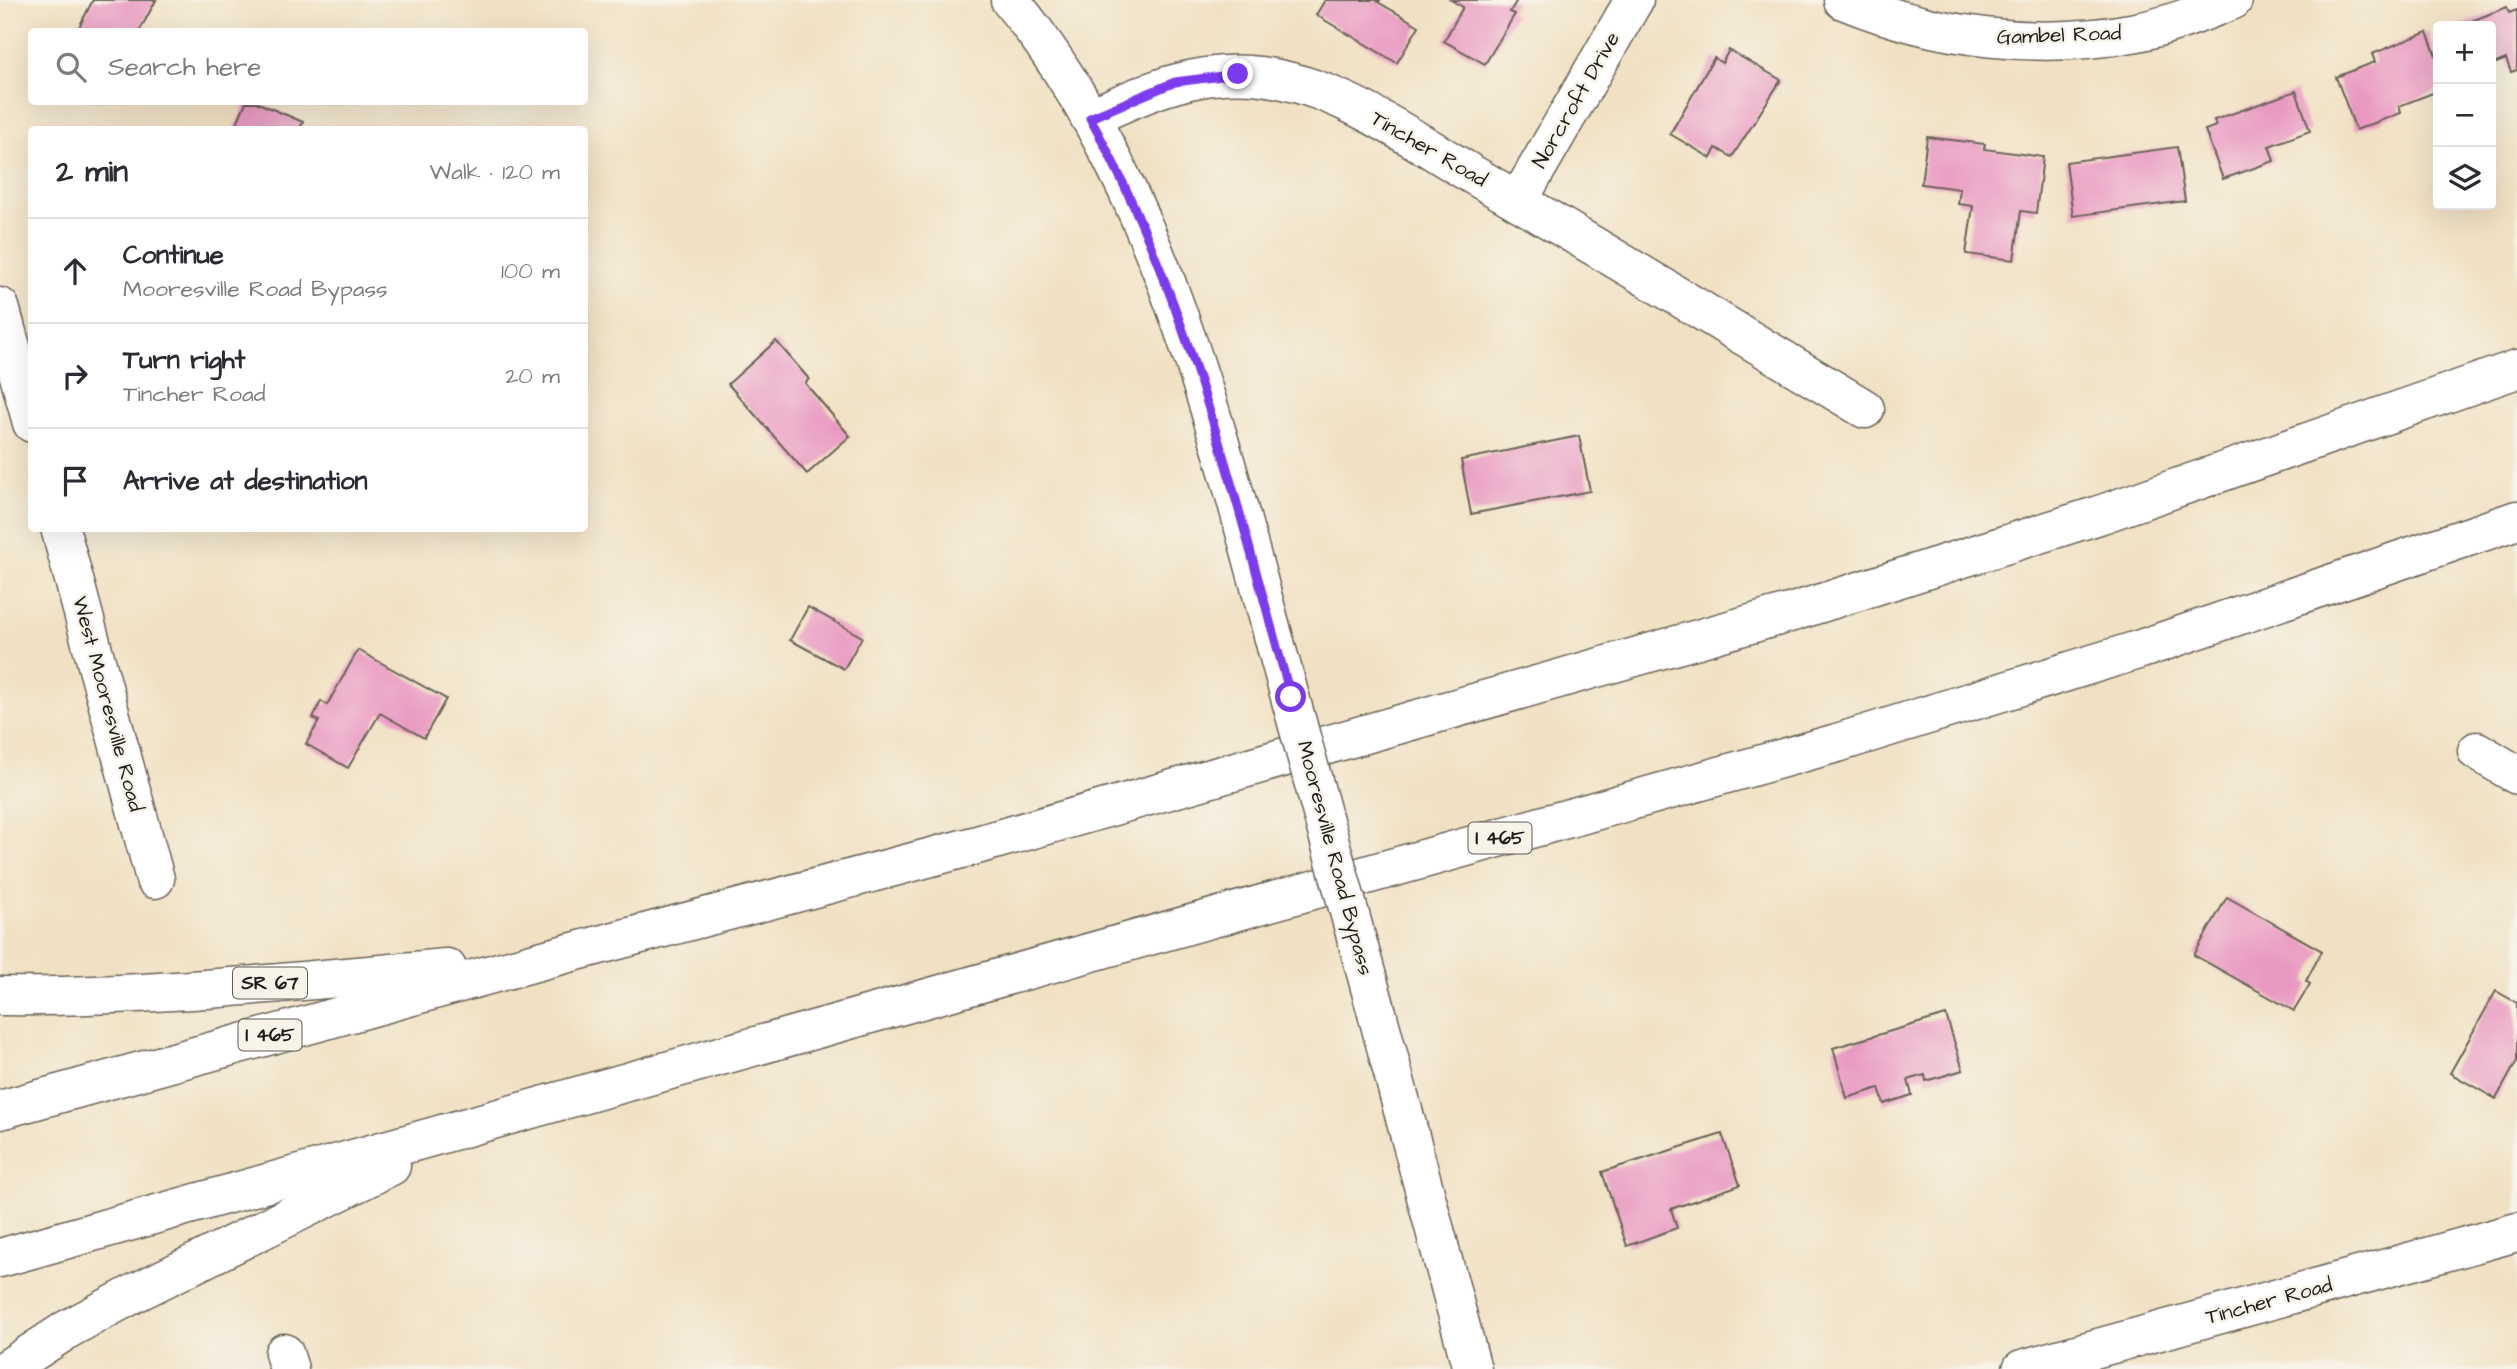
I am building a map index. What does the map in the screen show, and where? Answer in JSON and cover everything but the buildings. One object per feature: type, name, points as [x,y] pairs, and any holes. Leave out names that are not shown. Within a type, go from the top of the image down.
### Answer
[{"type":"main road","points":[[1010,0],[1053,58],[1090,118]]},
{"type":"main road","name":"Norcroft Drive","points":[[1518,201],[1634,0]]},
{"type":"main road","name":"Gambel Road","points":[[1843,0],[1930,28],[2022,41],[2138,32],[2233,0]]},
{"type":"main road","name":"Tincher Road","points":[[1090,118],[1136,96],[1185,80],[1238,74],[1280,79],[1338,98],[1518,201],[1865,409]]},
{"type":"main road","name":"Mooresville Road Bypass","points":[[1090,118],[1142,225],[1179,319],[1237,502],[1472,1369]]},
{"type":"main road","points":[[0,307],[28,408]]},
{"type":"main road","name":"I 465","points":[[0,1110],[539,961],[977,845],[1796,611],[2099,515],[2517,369]]},
{"type":"main road","name":"I 465","points":[[0,1258],[1837,743],[2141,649],[2517,520]]},
{"type":"main road","name":"West Mooresville Road","points":[[61,532],[155,879]]},
{"type":"main road","points":[[2477,751],[2517,775]]},
{"type":"main road","name":"SR 67","points":[[0,996],[74,996],[187,990],[539,961]]},
{"type":"main road","points":[[7,1369],[68,1329],[137,1292],[474,1125]]},
{"type":"main road","name":"Tincher Road","points":[[2022,1369],[2517,1232]]},
{"type":"route","points":[[1238,74],[1175,82],[1136,96],[1090,118],[1109,152],[1142,225],[1179,319],[1237,502],[1291,697]]}]
